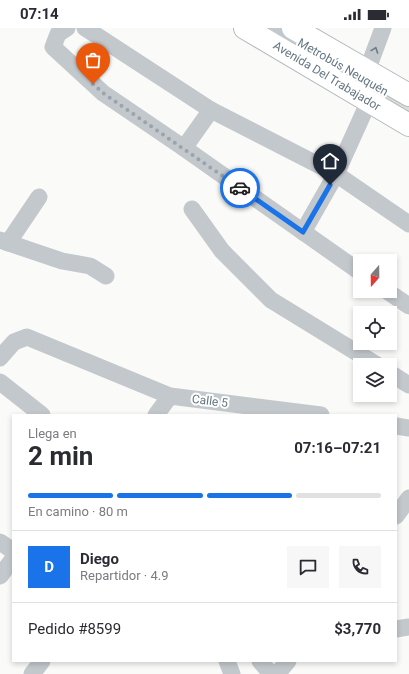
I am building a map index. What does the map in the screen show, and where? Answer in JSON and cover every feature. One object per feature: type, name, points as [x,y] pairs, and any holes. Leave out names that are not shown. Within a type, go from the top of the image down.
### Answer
[{"type":"main road","name":"Avenida Del Trabajador","points":[[245,28],[409,125]]},
{"type":"main road","name":"Avenida Del Trabajador","points":[[293,28],[409,95]]},
{"type":"street","points":[[66,28],[58,34],[52,46],[103,93],[353,267]]},
{"type":"street","points":[[85,28],[211,110],[336,174],[409,224]]},
{"type":"street","name":"Metrobús Neuquén","points":[[260,28],[409,115]]},
{"type":"street","name":"Metrobús Neuquén","points":[[278,28],[409,105]]},
{"type":"street","points":[[367,71],[383,28]]},
{"type":"street","points":[[303,232],[336,174],[369,101]]},
{"type":"street","points":[[184,148],[211,110]]},
{"type":"street","points":[[39,197],[4,242],[62,261],[90,266],[106,276]]},
{"type":"street","points":[[192,209],[222,251],[271,300],[366,358]]},
{"type":"street","points":[[397,298],[409,306]]},
{"type":"street","name":"Calle 5","points":[[0,358],[14,342],[28,337],[170,396],[267,411],[308,414]]},
{"type":"street","points":[[397,377],[409,385]]},
{"type":"street","points":[[0,382],[41,414]]},
{"type":"street","points":[[157,414],[170,396]]},
{"type":"street","points":[[397,426],[409,428]]},
{"type":"street","points":[[397,515],[409,498]]},
{"type":"street","points":[[0,542],[12,550]]},
{"type":"street","points":[[0,576],[12,560]]},
{"type":"street","points":[[397,629],[409,627]]},
{"type":"street","points":[[32,674],[41,662]]},
{"type":"street","points":[[227,662],[232,674]]},
{"type":"street","points":[[261,662],[271,674]]},
{"type":"street","points":[[278,674],[287,662]]},
{"type":"shaded area","points":[[266,28],[274,28],[409,107],[409,113]]},
{"type":"way so far","points":[[93,84],[103,93],[240,188]]},
{"type":"route","points":[[240,188],[303,232],[330,185]]}]
